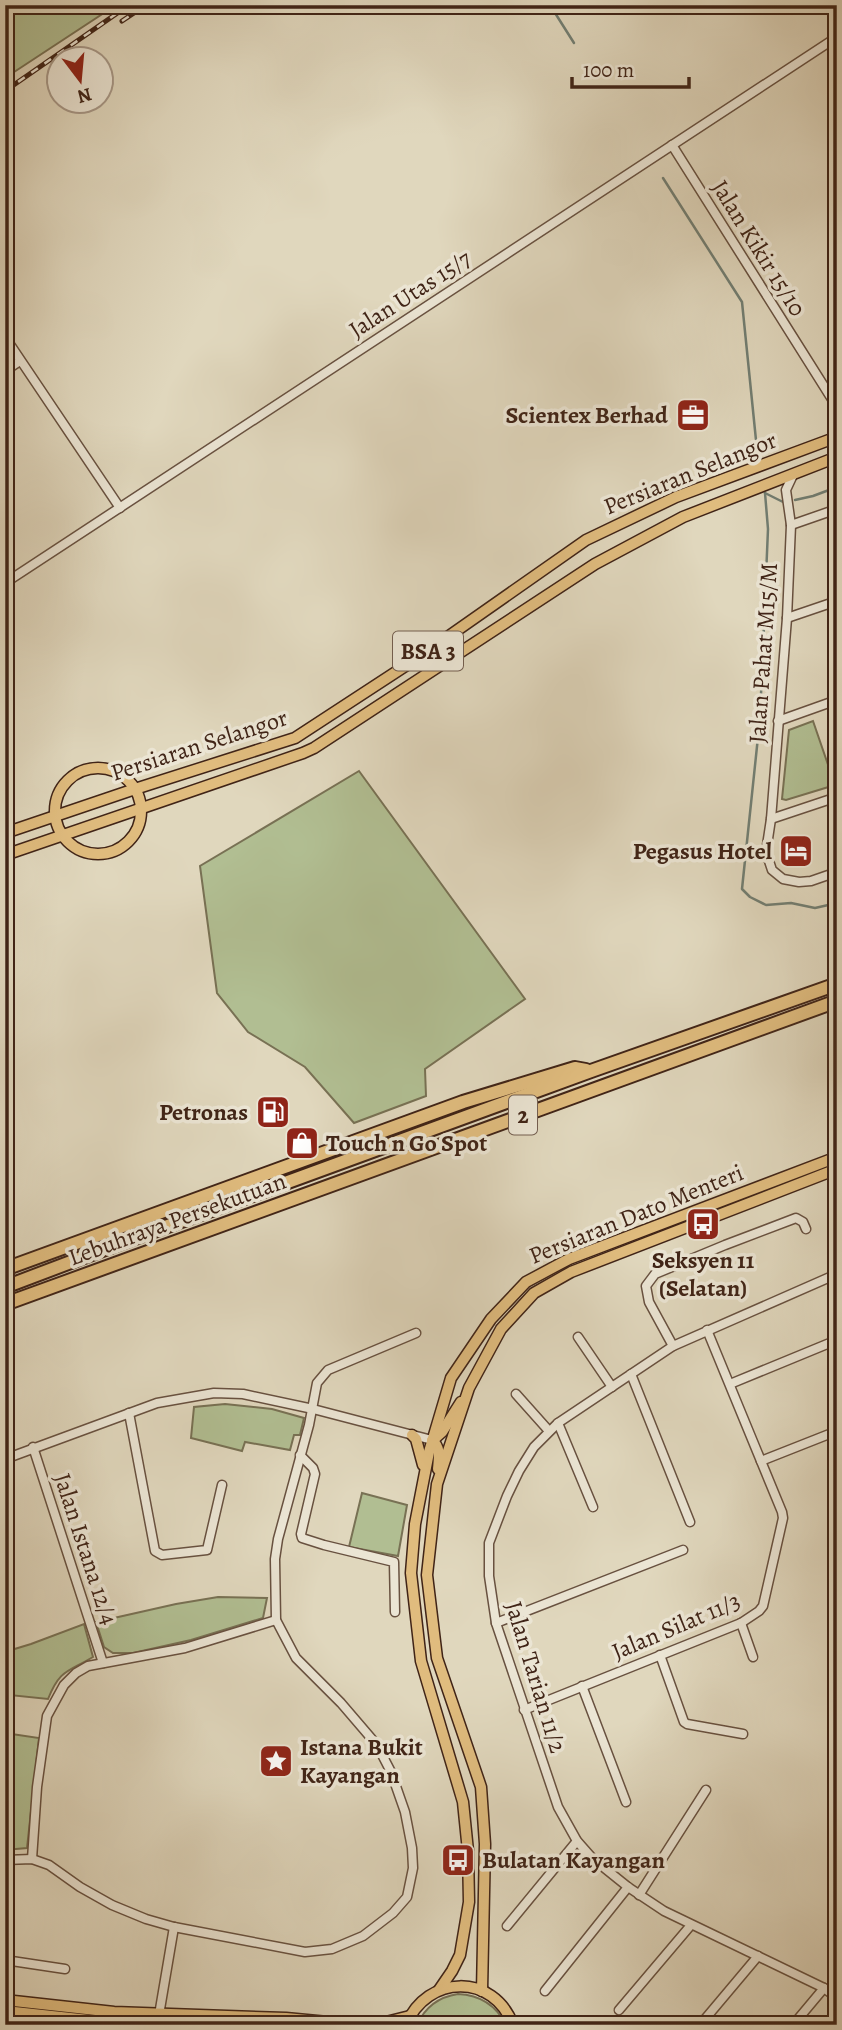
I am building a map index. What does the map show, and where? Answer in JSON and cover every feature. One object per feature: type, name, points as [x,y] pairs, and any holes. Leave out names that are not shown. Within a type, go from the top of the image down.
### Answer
[{"type":"highway","name":"Lebuhraya Persekutuan","points":[[5,1287],[591,1071],[837,984]]},
{"type":"highway","name":"Lebuhraya Persekutuan","points":[[5,1304],[837,1001]]},
{"type":"highway","points":[[5,1269],[463,1102],[575,1068],[591,1071]]},
{"type":"main road","name":"Persiaran Selangor","points":[[5,833],[295,738],[425,653],[586,540],[676,497],[837,437]]},
{"type":"main road","name":"Persiaran Selangor","points":[[5,855],[292,758],[314,748],[595,564],[683,517],[837,457]]},
{"type":"main road","points":[[99,768],[113,771],[125,778],[135,789],[141,808],[140,822],[135,834],[126,844],[114,851],[99,854],[85,852],[72,845],[62,834],[55,815],[57,800],[62,788],[72,777],[99,768]]},
{"type":"main road","name":"Persiaran Dato Menteri","points":[[439,1990],[460,1955],[469,1902],[468,1851],[463,1802],[421,1661],[411,1573],[415,1524],[425,1472],[451,1378],[491,1320],[526,1282],[569,1259],[836,1157]]},
{"type":"main road","name":"Persiaran Dato Menteri","points":[[482,1991],[485,1844],[481,1787],[437,1658],[426,1575],[438,1484],[468,1393],[501,1329],[534,1293],[571,1272],[837,1169]]},
{"type":"main road","points":[[805,1181],[837,1177]]},
{"type":"main road","points":[[438,1484],[439,1454],[437,1445],[432,1440],[442,1432],[468,1393]]},
{"type":"main road","points":[[425,1472],[416,1436],[436,1427]]},
{"type":"main road","points":[[5,2000],[114,2012],[286,2018],[372,2025],[408,2020],[418,2005],[439,1990],[453,1986],[482,1991],[495,1998],[514,2024]]},
{"type":"main road","points":[[5,2011],[135,2025]]},
{"type":"street","name":"Jalan Utas 15/7","points":[[5,583],[837,37]]},
{"type":"street","name":"Jalan Kikir 15/10","points":[[671,145],[837,407]]},
{"type":"street","points":[[5,337],[120,508]]},
{"type":"street","points":[[5,371],[20,361]]},
{"type":"street","points":[[772,483],[786,490],[793,475]]},
{"type":"street","name":"Jalan Pahat M15/M","points":[[786,490],[792,525],[771,819],[766,852],[777,876],[791,880],[811,881],[837,872]]},
{"type":"street","points":[[792,525],[837,509]]},
{"type":"street","points":[[786,618],[837,601]]},
{"type":"street","points":[[778,721],[837,701]]},
{"type":"street","points":[[771,819],[837,797]]},
{"type":"street","points":[[673,1346],[649,1302],[646,1286],[655,1274],[796,1218],[803,1222],[806,1229]]},
{"type":"street","name":"Jalan Tarian 11/2","points":[[837,1274],[673,1346],[558,1423],[534,1447],[519,1471],[489,1543],[489,1576],[496,1623],[558,1807],[577,1840],[592,1858],[639,1895],[691,1925],[824,1988],[837,1998]]},
{"type":"street","name":"Jalan Silat 11/3","points":[[524,1710],[741,1623],[763,1606],[783,1518],[707,1330]]},
{"type":"street","points":[[5,1860],[32,1858],[49,1865],[112,1905],[146,1919],[174,1927],[306,1952],[332,1949],[363,1936],[393,1913],[407,1897],[413,1867],[412,1848],[405,1812],[391,1772],[377,1745],[341,1703],[296,1658],[276,1620],[275,1559],[313,1409],[317,1383],[328,1370],[416,1333]]},
{"type":"street","points":[[578,1337],[612,1387]]},
{"type":"street","points":[[730,1384],[837,1340]]},
{"type":"street","points":[[631,1374],[690,1522]]},
{"type":"street","points":[[5,1459],[129,1413],[164,1402],[214,1393],[243,1394],[313,1409],[432,1440]]},
{"type":"street","points":[[516,1394],[549,1431]]},
{"type":"street","points":[[129,1413],[155,1550],[158,1553],[162,1555],[207,1550],[222,1485]]},
{"type":"street","points":[[558,1423],[593,1507]]},
{"type":"street","points":[[761,1461],[837,1431]]},
{"type":"street","name":"Jalan Istana 12/4","points":[[33,1447],[103,1663]]},
{"type":"street","points":[[300,1455],[313,1468],[315,1474],[302,1538],[394,1562],[395,1612]]},
{"type":"street","points":[[496,1623],[683,1550]]},
{"type":"street","points":[[32,1858],[37,1787],[47,1716],[64,1685],[76,1672],[88,1666],[185,1648],[276,1620]]},
{"type":"street","points":[[741,1623],[753,1657]]},
{"type":"street","points":[[660,1655],[687,1724],[743,1734]]},
{"type":"street","points":[[582,1686],[626,1802]]},
{"type":"street","points":[[639,1895],[706,1790]]},
{"type":"street","points":[[507,1926],[577,1840]]},
{"type":"street","points":[[545,1991],[628,1887]]},
{"type":"street","points":[[619,2010],[691,1925]]},
{"type":"street","points":[[159,2015],[174,1927]]},
{"type":"street","points":[[700,2025],[758,1956]]},
{"type":"street","points":[[5,1960],[65,1969]]},
{"type":"street","points":[[793,2025],[824,1988]]},
{"type":"green space","points":[[5,5],[116,5],[54,46],[46,46],[46,51],[5,78]]},
{"type":"green space","points":[[813,721],[835,785],[782,799],[789,730]]},
{"type":"green space","points":[[359,771],[525,999],[425,1069],[426,1096],[354,1123],[305,1067],[248,1032],[217,993],[200,866]]},
{"type":"green space","points":[[225,1404],[272,1409],[304,1418],[300,1435],[294,1435],[290,1450],[245,1442],[242,1451],[191,1438],[194,1407]]},
{"type":"green space","points":[[362,1493],[407,1505],[398,1556],[349,1547]]},
{"type":"green space","points":[[218,1597],[267,1598],[263,1618],[191,1640],[133,1653],[113,1653],[104,1647],[96,1622],[176,1604]]},
{"type":"green space","points":[[84,1624],[93,1657],[61,1676],[48,1699],[9,1695],[13,1686],[8,1651]]},
{"type":"green space","points":[[5,1733],[39,1738],[27,1848],[5,1850]]},
{"type":"green space","points":[[458,1994],[487,2002],[506,2025],[417,2025],[433,2004]]},
{"type":"waterway","points":[[550,5],[574,43]]},
{"type":"waterway","points":[[663,178],[742,302],[757,450]]},
{"type":"waterway","points":[[795,500],[837,487]]},
{"type":"waterway","points":[[765,493],[768,529],[760,718],[742,889],[750,897],[766,905],[791,903],[815,908],[837,903]]},
{"type":"waterway","points":[[765,493],[783,502]]},
{"type":"railway","points":[[5,91],[129,5]]},
{"type":"railway","points":[[122,21],[146,5]]},
{"type":"place","name":"Scientex Berhad","points":[[693,415]]},
{"type":"place","name":"Pegasus Hotel","points":[[796,851]]},
{"type":"place","name":"Petronas","points":[[273,1112]]},
{"type":"place","name":"Touch n Go Spot","points":[[302,1143]]},
{"type":"place","name":"Seksyen 11 (Selatan)","points":[[703,1224]]},
{"type":"place","name":"Istana Bukit Kayangan","points":[[276,1761]]},
{"type":"place","name":"Bulatan Kayangan","points":[[458,1860]]}]
